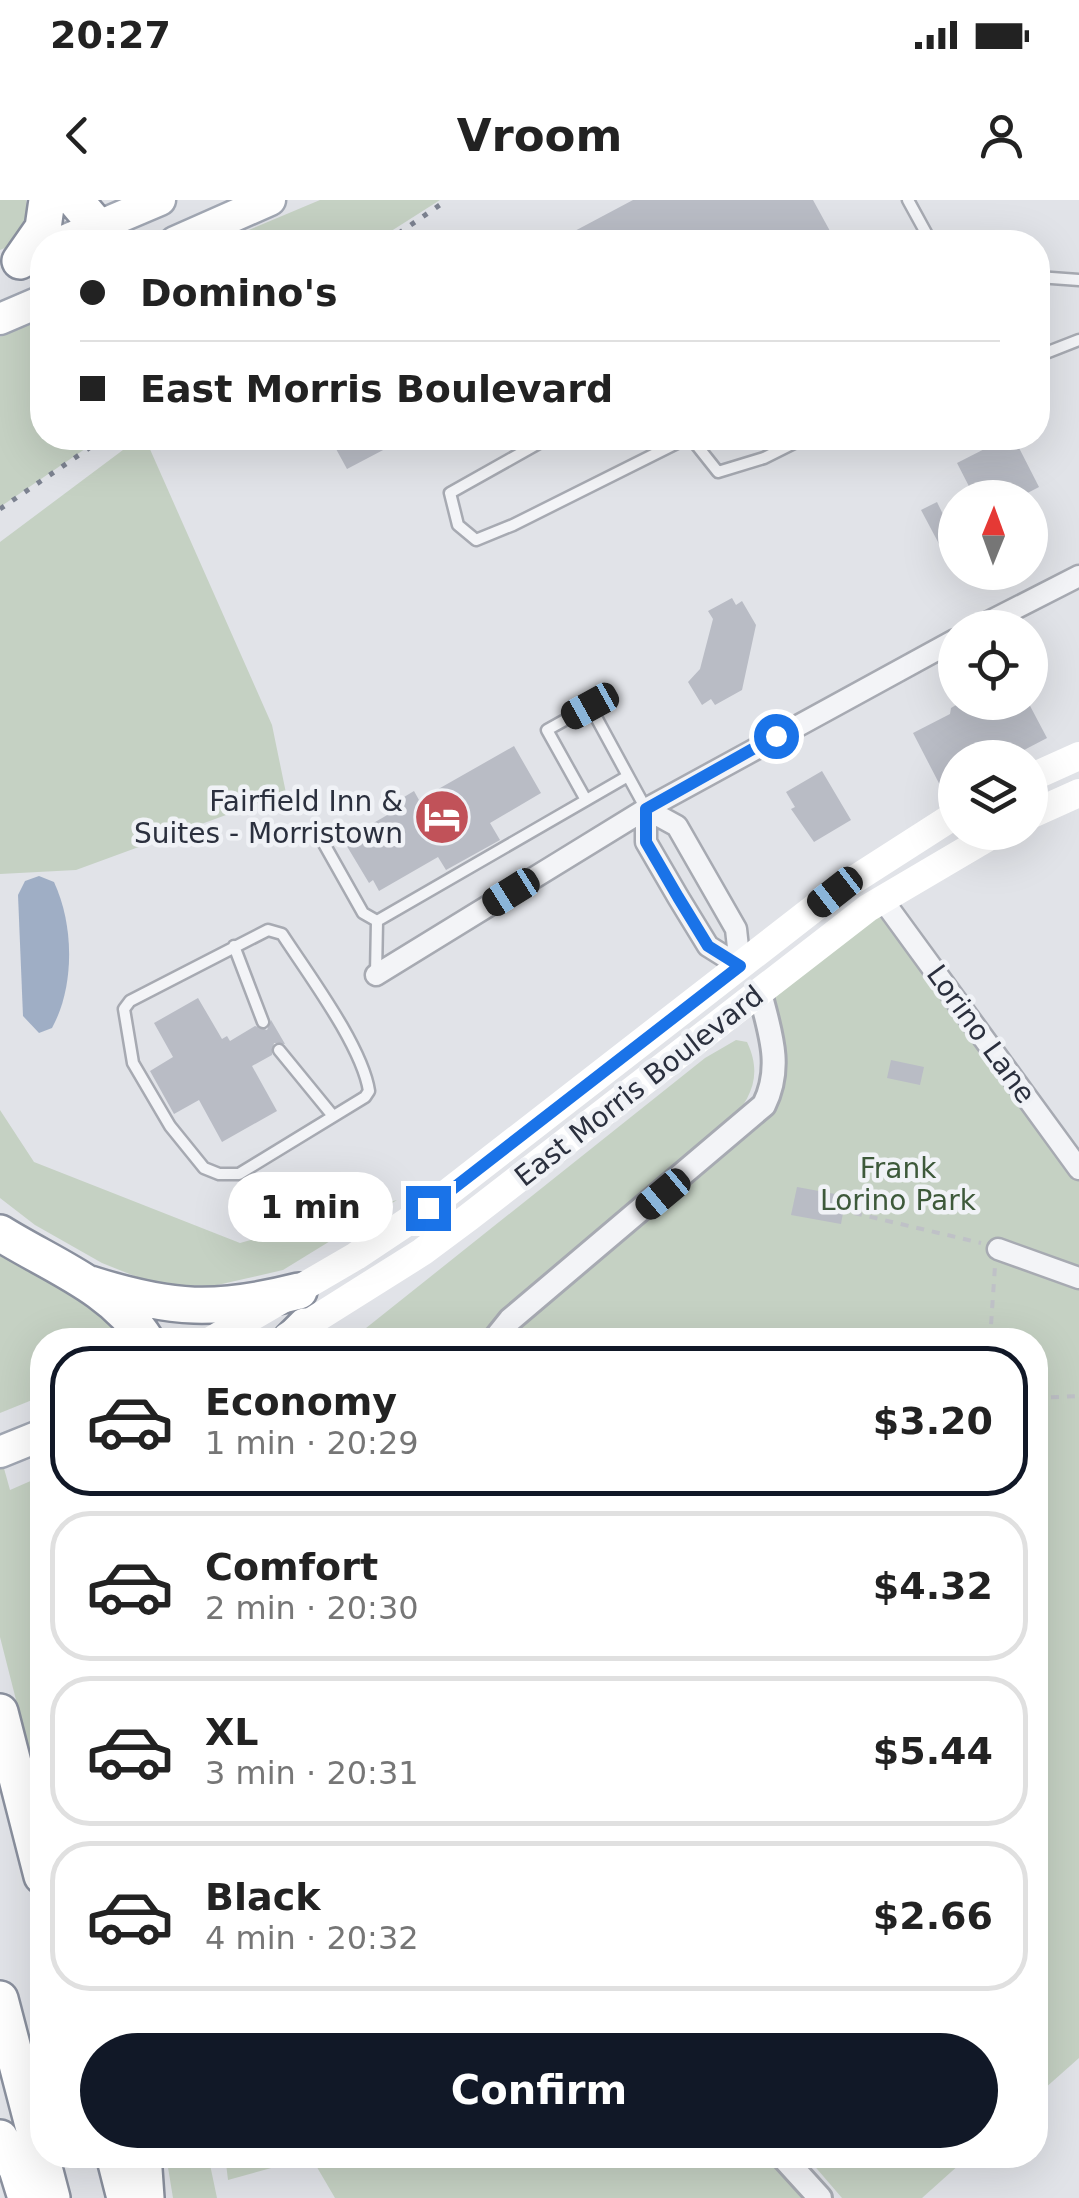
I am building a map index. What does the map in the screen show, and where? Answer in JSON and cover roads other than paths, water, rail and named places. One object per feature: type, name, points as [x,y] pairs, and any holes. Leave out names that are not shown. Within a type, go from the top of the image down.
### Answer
[{"type":"highway","points":[[42,230],[47,200]]},
{"type":"highway","points":[[0,1233],[90,1284],[122,1309],[137,1328]]},
{"type":"highway","points":[[90,1284],[131,1297],[195,1307],[254,1302],[299,1291]]},
{"type":"highway","points":[[0,1712],[30,1829]]},
{"type":"highway","points":[[0,1999],[30,2114]]},
{"type":"highway","points":[[0,2138],[26,2198]]},
{"type":"highway","points":[[44,2168],[52,2198]]},
{"type":"highway","points":[[118,2168],[126,2198]]},
{"type":"highway","points":[[144,2168],[146,2198]]},
{"type":"main road","points":[[94,217],[160,200]]},
{"type":"main road","points":[[203,230],[270,200]]},
{"type":"main road","points":[[0,319],[30,306]]},
{"type":"main road","points":[[1048,770],[1079,756]]},
{"type":"main road","points":[[1048,807],[1079,792]]},
{"type":"main road","name":"East Morris Boulevard","points":[[233,1328],[428,1208],[852,880],[938,826]]},
{"type":"main road","name":"East Morris Boulevard","points":[[302,1328],[469,1217],[882,899],[966,850]]},
{"type":"main road","points":[[740,966],[760,993]]},
{"type":"main road","points":[[0,1452],[30,1440]]},
{"type":"street","points":[[1012,610],[1079,576]]},
{"type":"street","points":[[376,974],[646,809],[938,649]]},
{"type":"street","points":[[646,809],[677,826],[736,929],[740,966]]},
{"type":"street","points":[[646,809],[646,842],[678,897],[708,946],[740,966]]},
{"type":"street","points":[[678,897],[707,881]]},
{"type":"street","name":"Lorino Lane","points":[[882,899],[1079,1169]]},
{"type":"street","points":[[504,1328],[764,1105],[774,1086],[776,1064],[760,993]]},
{"type":"street","points":[[998,1250],[1079,1278]]},
{"type":"street","points":[[793,2168],[820,2198]]},
{"type":"lane","points":[[908,200],[924,230]]},
{"type":"lane","points":[[1050,278],[1079,280]]},
{"type":"lane","points":[[1050,351],[1079,340]]},
{"type":"lane","points":[[527,450],[450,493],[458,525],[476,540],[664,450]]},
{"type":"lane","points":[[699,450],[718,472],[780,450]]},
{"type":"lane","points":[[586,800],[547,730],[590,706],[646,809]]},
{"type":"lane","points":[[377,921],[628,776]]},
{"type":"lane","points":[[323,842],[362,913],[377,921]]},
{"type":"lane","points":[[376,974],[377,921]]},
{"type":"lane","points":[[260,932],[282,934],[363,1067],[369,1090],[334,1116],[239,1174],[218,1174],[204,1168],[170,1126],[133,1062],[124,1009],[130,1001],[260,932]]},
{"type":"lane","points":[[234,946],[263,1022]]},
{"type":"lane","points":[[280,1050],[334,1116]]},
{"type":"water","points":[[39,876],[54,882],[61,899],[69,955],[60,1011],[52,1028],[39,1033],[23,1016],[18,895],[25,881]]},
{"type":"railway","points":[[403,230],[447,200]]},
{"type":"railway","points":[[0,509],[86,450]]},
{"type":"place","name":"Fairfield Inn & Suites - Morristown","points":[[442,817]]},
{"type":"park label","name":"Frank Lorino Park","points":[[898,1184]]}]
